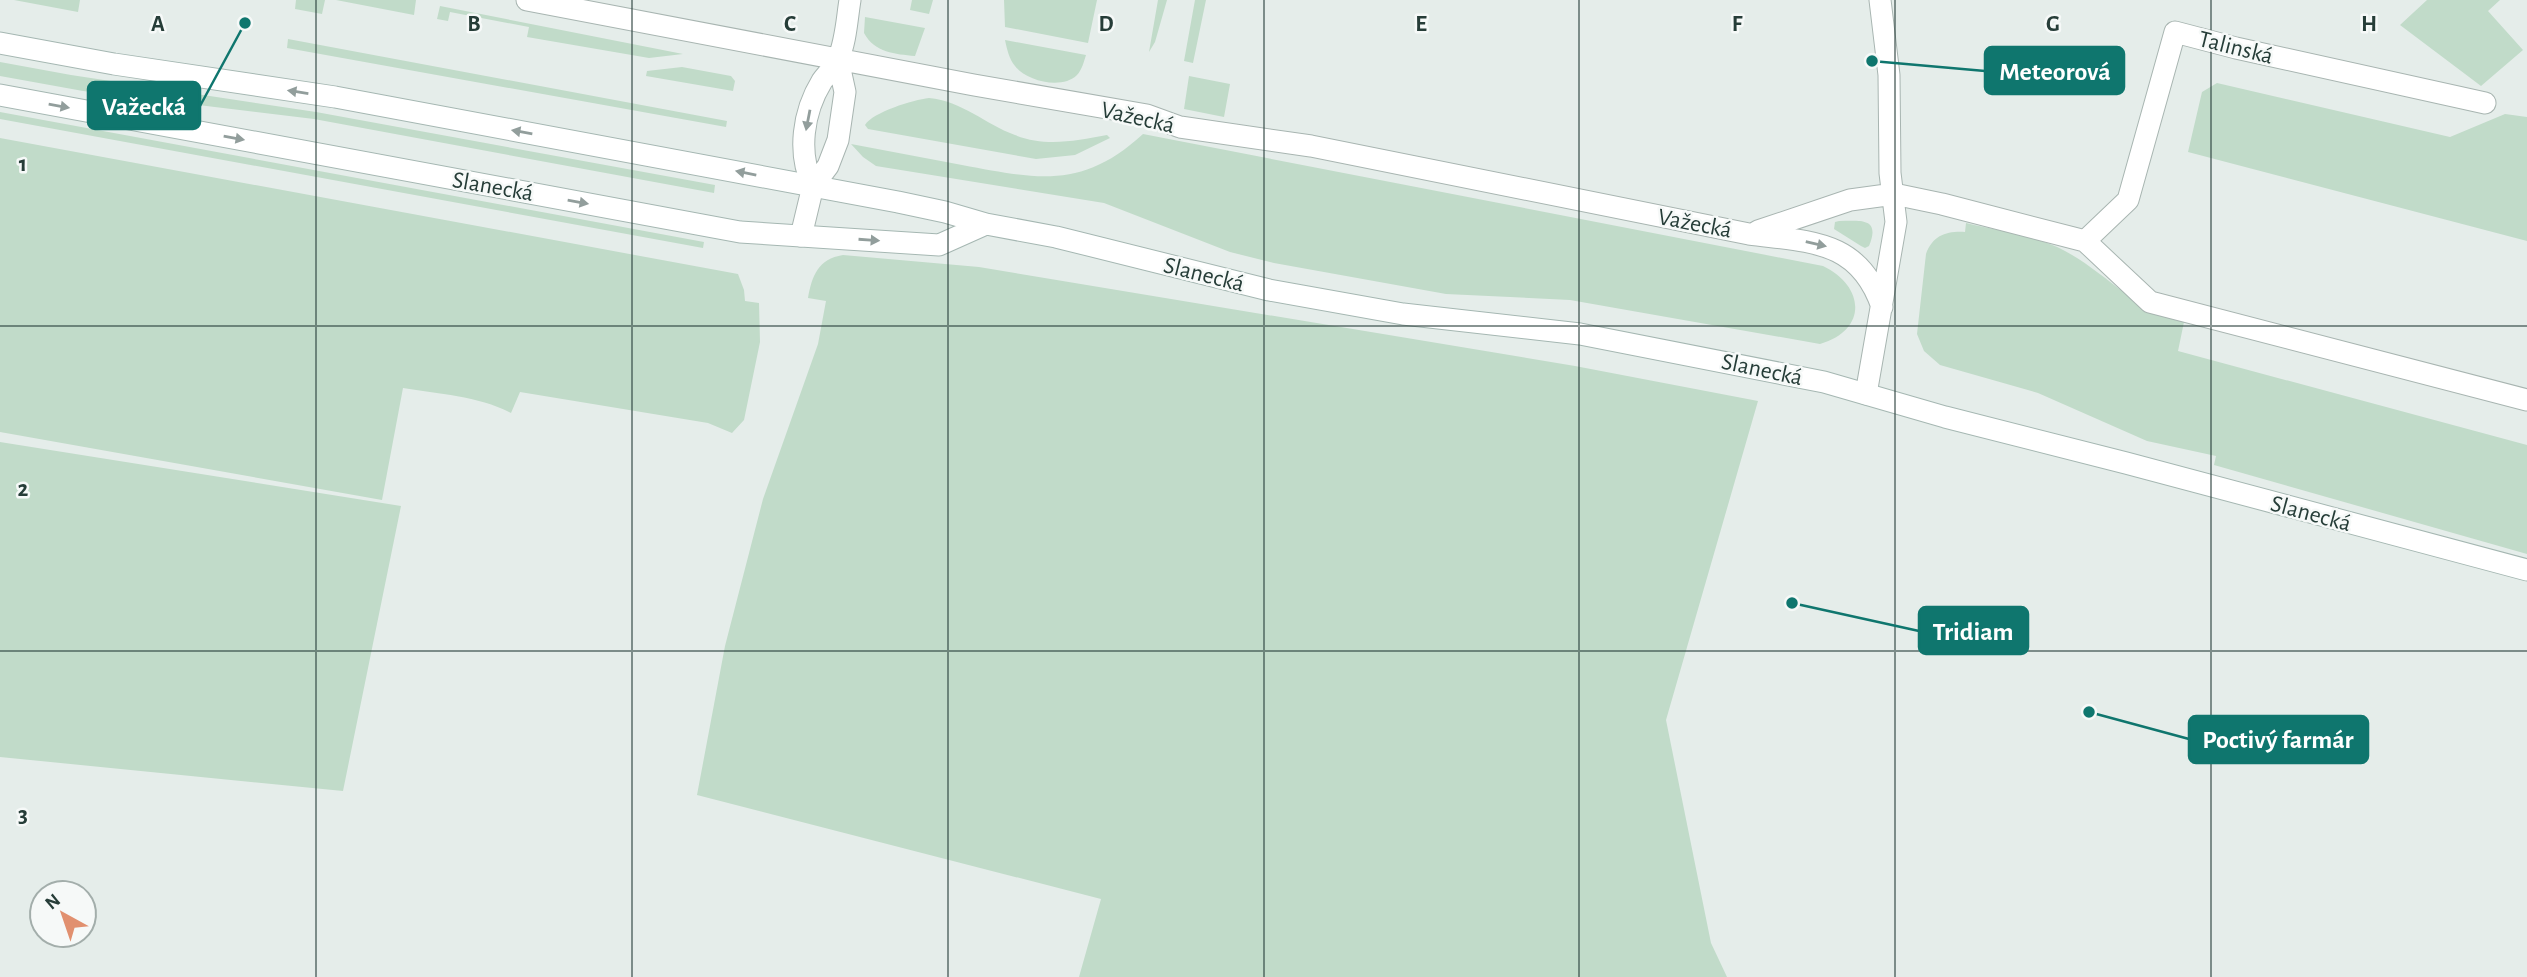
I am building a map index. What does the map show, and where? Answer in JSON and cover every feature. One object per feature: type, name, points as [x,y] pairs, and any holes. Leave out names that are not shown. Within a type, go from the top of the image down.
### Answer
[{"type":"street","name":"Važecká","points":[[527,0],[838,60],[1147,115],[1180,127],[1325,149],[1749,234],[1820,243],[1853,260],[1877,290],[1882,307]]},
{"type":"street","points":[[801,236],[813,186],[828,166],[838,140],[845,92],[838,60],[850,0]]},
{"type":"street","points":[[1866,394],[1896,222],[1890,173],[1889,75],[1880,0]]},
{"type":"street","name":"Talinská","points":[[2085,241],[2128,200],[2175,32],[2484,103]]},
{"type":"street","name":"Slanecká","points":[[0,43],[114,64],[335,97],[813,186],[1056,237],[1269,290],[1415,315],[1580,334],[1824,382],[1945,417],[2527,570]]},
{"type":"street","points":[[813,186],[802,152],[809,113],[819,87],[838,60]]},
{"type":"street","name":"Slanecká","points":[[0,95],[740,232],[939,245],[986,223]]},
{"type":"street","name":"Važecká","points":[[1749,234],[1778,226],[1817,209],[1850,200],[1894,194]]},
{"type":"street","points":[[1894,194],[2085,241],[2150,302],[2527,400]]},
{"type":"green space","points":[[14,0],[80,0],[78,12]]},
{"type":"green space","points":[[296,0],[325,0],[322,14],[295,9]]},
{"type":"green space","points":[[336,0],[416,0],[414,15]]},
{"type":"green space","points":[[912,0],[933,0],[929,14],[910,10]]},
{"type":"green space","points":[[1004,0],[1097,0],[1088,43],[1005,27]]},
{"type":"green space","points":[[1158,0],[1167,0],[1155,42],[1149,52]]},
{"type":"green space","points":[[1195,0],[1206,0],[1193,63],[1184,61]]},
{"type":"green space","points":[[2427,0],[2500,0],[2488,11],[2523,50],[2481,86],[2400,25]]},
{"type":"green space","points":[[440,6],[683,54],[649,58],[527,37],[529,27],[450,12],[448,21],[437,19]]},
{"type":"green space","points":[[865,17],[925,28],[915,56],[886,51],[874,45],[864,33]]},
{"type":"green space","points":[[288,39],[727,121],[726,127],[287,48]]},
{"type":"green space","points":[[1005,40],[1086,55],[1080,71],[1070,80],[1044,82],[1027,76],[1015,66]]},
{"type":"green space","points":[[0,62],[316,112],[715,185],[714,193],[314,119],[83,91],[0,76]]},
{"type":"green space","points":[[682,67],[731,76],[735,81],[733,91],[646,76],[647,71]]},
{"type":"green space","points":[[1189,76],[1230,84],[1224,117],[1184,109]]},
{"type":"green space","points":[[2217,83],[2450,137],[2505,114],[2527,117],[2527,241],[2188,152],[2202,92]]},
{"type":"green space","points":[[929,98],[963,108],[1026,139],[1049,142],[1107,135],[1110,138],[1075,155],[1036,159],[868,129],[865,125],[885,111]]},
{"type":"green space","points":[[0,112],[704,242],[703,248],[0,119]]},
{"type":"green space","points":[[1143,134],[1823,266],[1847,285],[1855,307],[1853,318],[1847,329],[1820,344],[1570,300],[1446,294],[1274,263],[1230,252],[1104,203],[876,166],[851,144],[1013,174],[1058,176],[1100,164],[1121,152]]},
{"type":"green space","points":[[0,138],[738,274],[745,301],[759,303],[760,342],[744,420],[732,433],[708,423],[520,392],[511,413],[472,399],[403,388],[382,500],[0,432]]},
{"type":"green space","points":[[1861,221],[1870,225],[1872,237],[1869,246],[1865,248],[1834,229],[1835,222]]},
{"type":"green space","points":[[1966,223],[2029,237],[2054,246],[2080,260],[2137,302],[2168,318],[2184,322],[2178,351],[2527,445],[2527,554],[2214,465],[2216,456],[2147,441],[2038,393],[1940,365],[1924,351],[1917,334],[1926,254],[1937,238],[1952,232],[1965,232]]},
{"type":"green space","points":[[843,255],[979,267],[1575,366],[1758,401],[1666,720],[1711,943],[1727,977],[1079,977],[1101,899],[697,795],[725,646],[763,499],[818,344],[826,301],[808,298],[810,290],[814,276],[822,265]]},
{"type":"green space","points":[[0,442],[401,506],[343,791],[0,757]]},
{"type":"place","name":"Važecká","points":[[245,23]]},
{"type":"place","name":"Meteorová","points":[[1872,61]]},
{"type":"place","name":"Tridiam","points":[[1792,603]]},
{"type":"place","name":"Poctivý farmár","points":[[2089,712]]}]
